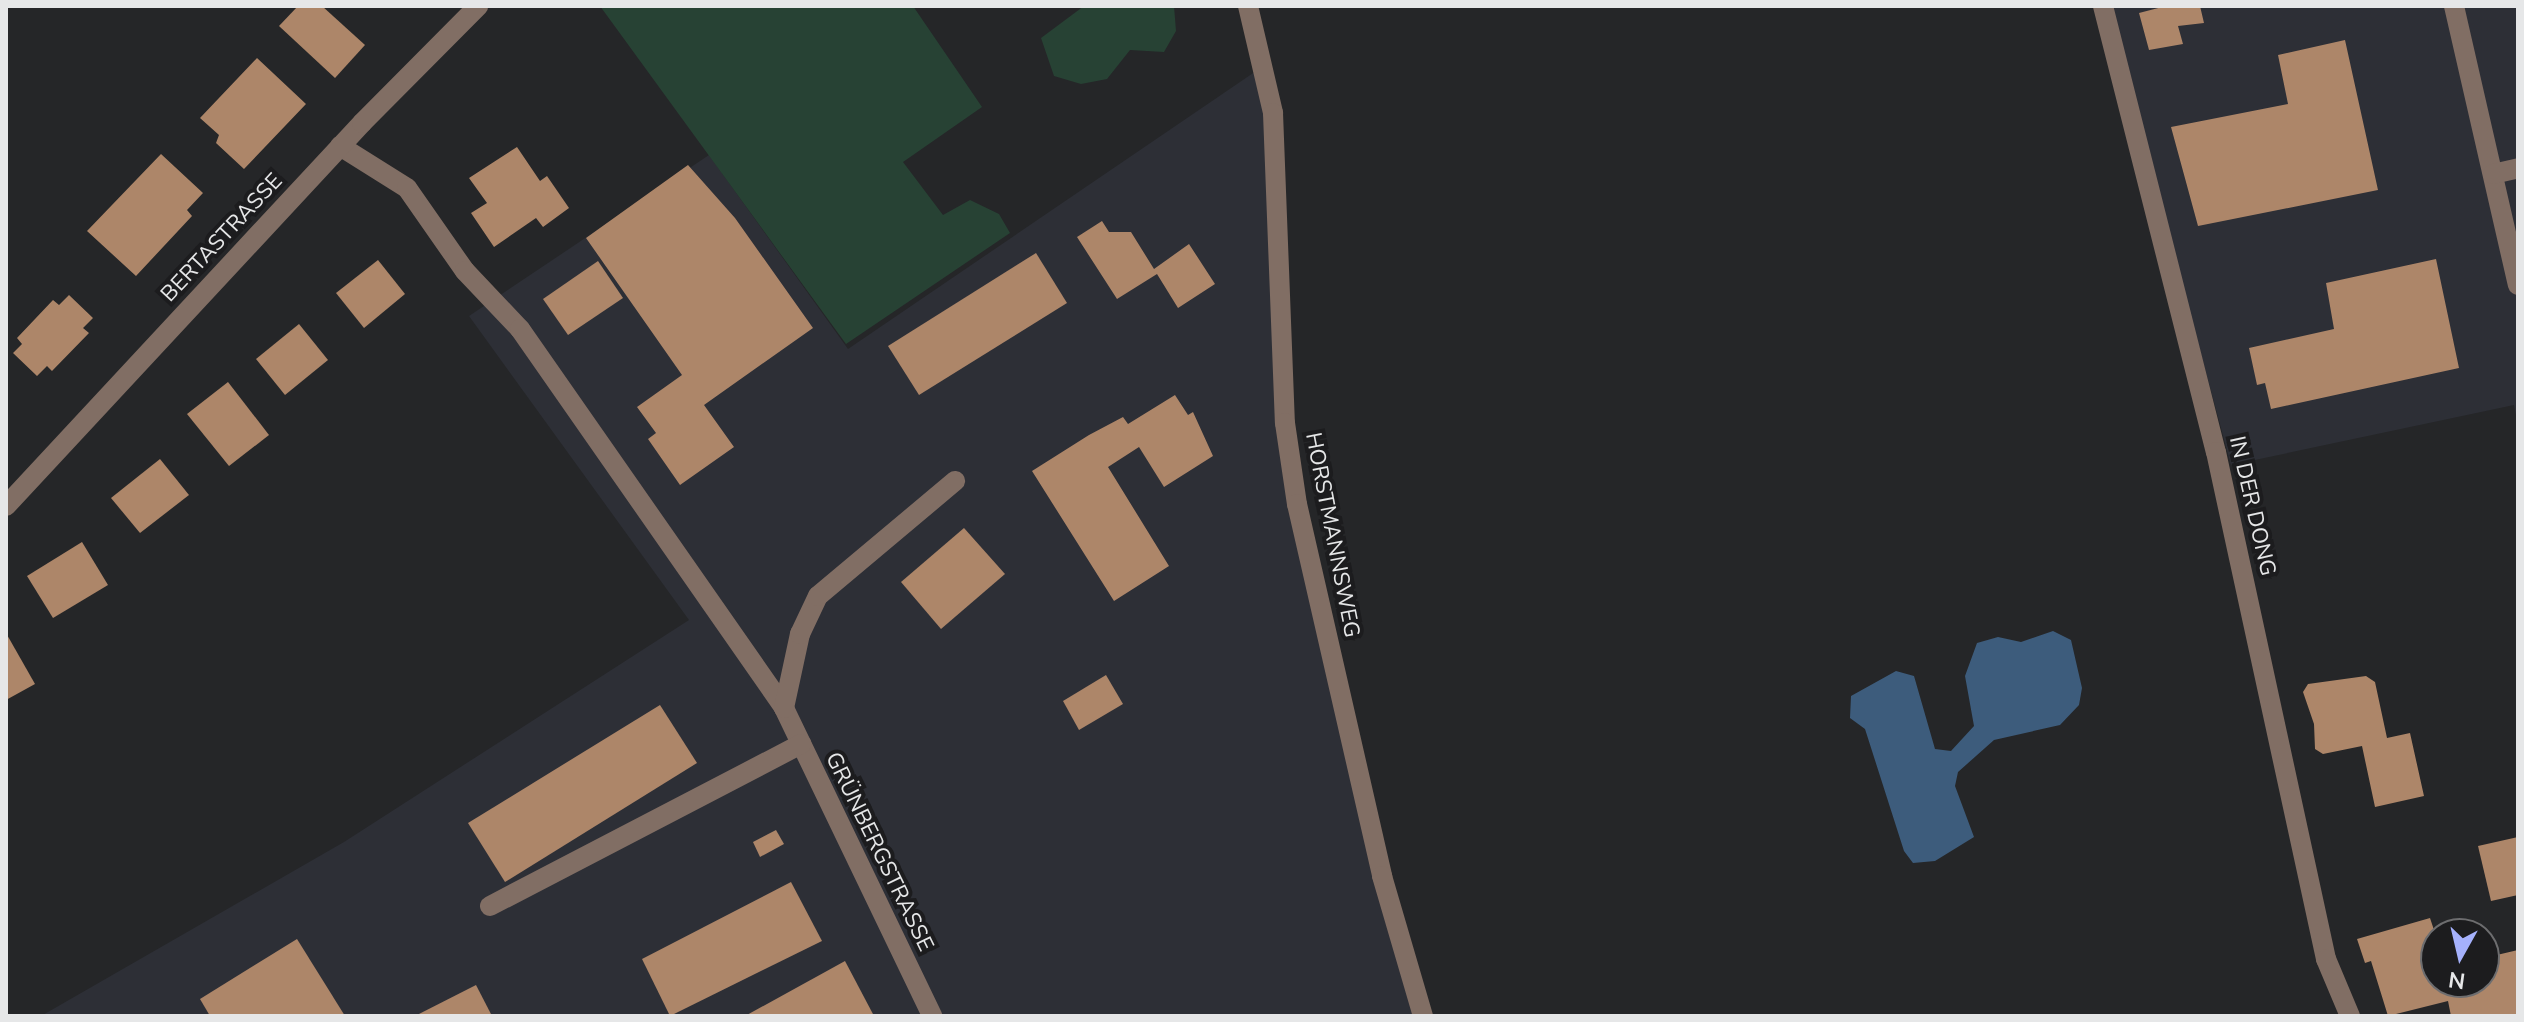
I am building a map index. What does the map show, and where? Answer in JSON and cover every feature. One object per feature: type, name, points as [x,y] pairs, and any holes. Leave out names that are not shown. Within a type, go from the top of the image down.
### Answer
[{"type":"street","name":"BERTASTRASSE","points":[[6,506],[340,146],[478,6]]},
{"type":"street","name":"HORSTMANNSWEG","points":[[1248,6],[1273,113],[1285,423],[1297,504],[1382,876],[1423,1016]]},
{"type":"street","name":"IN DER DONG","points":[[2103,6],[2216,452],[2326,959],[2350,1016]]},
{"type":"street","points":[[2454,6],[2518,285]]},
{"type":"street","name":"GRÜNBERGSTRASSE","points":[[340,146],[407,188],[465,271],[520,329],[784,708],[932,1016]]},
{"type":"street","points":[[2493,174],[2518,168]]},
{"type":"street","points":[[784,708],[800,634],[818,596],[955,481]]},
{"type":"street","points":[[490,906],[801,744]]},
{"type":"shaded area","points":[[2107,6],[2518,6],[2518,425],[2514,405],[2231,465]]},
{"type":"shaded area","points":[[1262,67],[1297,504],[1423,1016],[41,1016],[344,842],[689,620],[469,316],[709,155],[848,349]]},
{"type":"green space","points":[[600,6],[913,6],[982,107],[903,162],[943,215],[970,200],[999,214],[1010,233],[846,344]]},
{"type":"green space","points":[[1084,6],[1174,6],[1176,31],[1164,52],[1130,50],[1107,79],[1081,84],[1054,76],[1041,38]]},
{"type":"water","points":[[2053,631],[2071,640],[2082,688],[2079,705],[2060,725],[1994,740],[1958,772],[1955,786],[1974,837],[1935,861],[1913,863],[1904,851],[1865,729],[1850,718],[1851,696],[1896,671],[1914,676],[1935,749],[1951,751],[1974,726],[1965,676],[1977,643],[1998,637],[2021,642]]},
{"type":"building","points":[[298,6],[322,6],[365,45],[335,78],[279,26]]},
{"type":"building","points":[[2166,6],[2200,6],[2204,23],[2178,26],[2183,44],[2149,50],[2139,13]]},
{"type":"building","points":[[2345,40],[2378,190],[2198,226],[2171,127],[2288,104],[2278,55]]},
{"type":"building","points":[[257,58],[306,104],[244,169],[216,143],[219,135],[200,118]]},
{"type":"building","points":[[517,147],[540,181],[547,176],[569,208],[543,227],[536,218],[494,247],[471,213],[487,203],[469,178]]},
{"type":"building","points":[[161,154],[203,193],[187,210],[192,216],[136,276],[87,231]]},
{"type":"building","points":[[688,165],[735,218],[813,328],[704,405],[734,447],[680,485],[648,439],[656,433],[637,407],[682,375],[586,238]]},
{"type":"building","points":[[1102,221],[1109,232],[1131,232],[1154,269],[1189,244],[1215,284],[1178,308],[1157,274],[1117,299],[1077,237]]},
{"type":"building","points":[[1036,253],[1067,303],[919,395],[888,346]]},
{"type":"building","points":[[2436,259],[2459,368],[2271,409],[2265,383],[2257,385],[2249,348],[2334,329],[2326,283]]},
{"type":"building","points":[[378,260],[405,294],[364,328],[336,293]]},
{"type":"building","points":[[598,261],[623,298],[568,335],[543,299]]},
{"type":"building","points":[[69,295],[93,318],[83,328],[89,333],[52,371],[47,366],[37,376],[13,353],[22,344],[17,338],[53,300],[59,305]]},
{"type":"building","points":[[299,324],[328,360],[285,395],[256,359]]},
{"type":"building","points":[[228,382],[269,435],[229,466],[187,414]]},
{"type":"building","points":[[1175,395],[1188,415],[1193,412],[1213,456],[1164,487],[1139,447],[1108,467],[1169,566],[1114,601],[1032,471],[1089,435],[1123,417],[1128,424]]},
{"type":"building","points":[[160,459],[189,495],[140,533],[111,498]]},
{"type":"building","points":[[964,528],[1005,574],[941,629],[901,582]]},
{"type":"building","points":[[82,542],[108,585],[53,618],[27,576]]},
{"type":"building","points":[[6,633],[35,684],[6,700]]},
{"type":"building","points":[[1106,675],[1123,704],[1079,730],[1063,701]]},
{"type":"building","points":[[2366,676],[2375,682],[2387,738],[2410,733],[2424,796],[2375,807],[2362,746],[2323,754],[2315,749],[2314,724],[2303,692],[2308,684]]},
{"type":"building","points":[[660,705],[697,763],[505,882],[468,823]]},
{"type":"building","points":[[776,830],[784,844],[760,857],[753,842]]},
{"type":"building","points":[[2518,837],[2518,895],[2491,901],[2478,846]]},
{"type":"building","points":[[791,882],[822,941],[670,1016],[642,959]]},
{"type":"building","points":[[2420,921],[2420,998],[2500,998],[2500,954],[2518,950],[2518,1016],[2451,1016],[2448,1001],[2388,1016],[2371,961],[2365,963],[2357,939]]},
{"type":"building","points":[[297,939],[345,1016],[210,1016],[200,999]]},
{"type":"building","points":[[845,961],[874,1016],[745,1016]]},
{"type":"building","points":[[476,985],[492,1016],[415,1016]]}]
